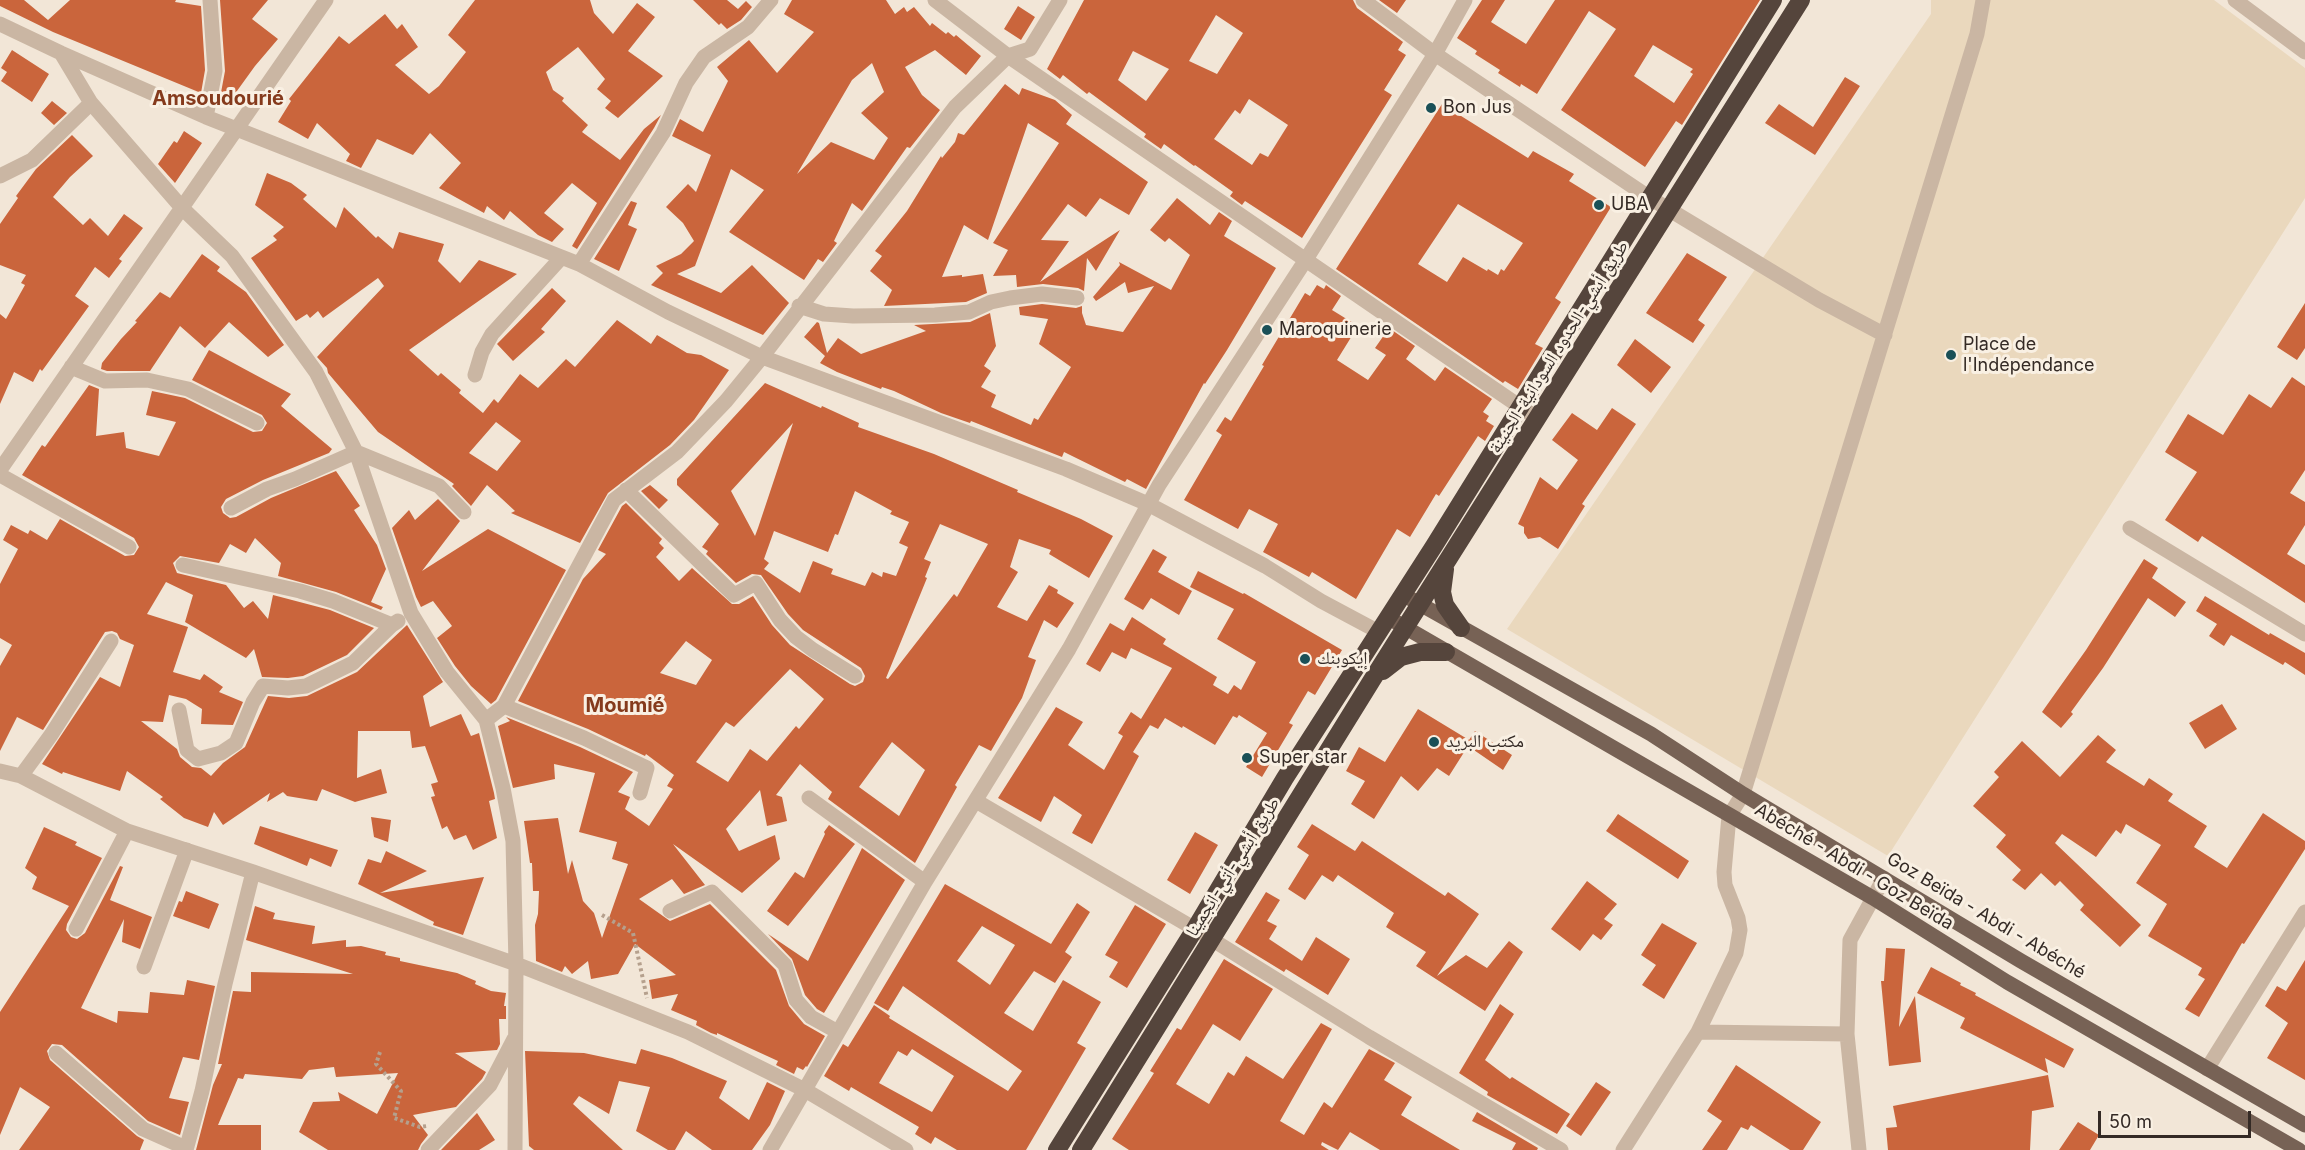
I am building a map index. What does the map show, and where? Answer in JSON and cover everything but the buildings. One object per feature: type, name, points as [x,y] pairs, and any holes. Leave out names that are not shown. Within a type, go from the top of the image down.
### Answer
[{"type":"highway","points":[[1057,1150],[1195,929],[1285,778],[1384,625],[1773,0]]},
{"type":"highway","name":"طريق أبشي-الحدود السودانية-الجنينة","points":[[1420,605],[1801,0]]},
{"type":"highway","points":[[1446,564],[1442,592],[1446,605],[1461,628]]},
{"type":"highway","name":"طريق أبشي-أتي-انجمينا","points":[[1081,1150],[1420,605]]},
{"type":"highway","points":[[1372,680],[1401,657],[1420,652],[1446,652]]},
{"type":"main road","name":"Goz Beïda - Abdi - Abéché","points":[[1403,594],[1651,734],[1743,794],[2305,1125]]},
{"type":"main road","name":"Abéché - Abdi - Goz Beïda","points":[[1384,625],[1407,627],[1446,652],[1873,898],[2007,982],[2299,1150]]},
{"type":"main road","points":[[2147,1061],[2158,1040]]},
{"type":"street","points":[[206,117],[215,71],[210,0]]},
{"type":"street","points":[[0,470],[326,0]]},
{"type":"street","points":[[579,264],[663,133],[686,82],[704,57],[748,27],[771,0]]},
{"type":"street","points":[[935,0],[1008,56],[1539,419]]},
{"type":"street","points":[[486,720],[504,706],[614,500],[677,452],[698,431],[762,357],[799,306],[955,107],[1008,56],[1030,50],[1060,0]]},
{"type":"street","points":[[1363,0],[1434,54],[1650,198],[1814,297],[1885,335]]},
{"type":"street","points":[[770,1150],[925,882],[1069,649],[1148,504],[1305,261],[1465,0]]},
{"type":"street","points":[[1623,1150],[1698,1032],[1736,953],[1739,942],[1738,918],[1725,885],[1724,872],[1729,816],[1743,794],[1977,33],[1983,0]]},
{"type":"street","points":[[2235,0],[2305,52]]},
{"type":"street","points":[[0,24],[61,54],[206,117],[579,264],[668,312],[762,357],[1066,469],[1148,504],[1265,566],[1321,601],[1384,625]]},
{"type":"street","points":[[61,54],[91,103],[183,208],[232,256],[309,363],[356,452],[411,613],[447,672],[486,720],[513,841],[516,964],[515,1150]]},
{"type":"street","points":[[0,176],[32,160],[91,103]]},
{"type":"street","points":[[475,375],[482,352],[492,334],[561,258]]},
{"type":"street","points":[[799,306],[824,314],[853,316],[935,315],[969,312],[991,302],[1042,294],[1077,298]]},
{"type":"street","points":[[71,367],[105,381],[147,380],[188,389],[256,423]]},
{"type":"street","points":[[231,508],[267,489],[356,452],[439,486],[464,513]]},
{"type":"street","points":[[0,475],[129,547]]},
{"type":"street","points":[[626,490],[734,595],[756,583],[780,620],[796,637],[855,676]]},
{"type":"street","points":[[2130,528],[2305,634]]},
{"type":"street","points":[[183,565],[300,591],[333,601],[392,625]]},
{"type":"street","points":[[179,710],[188,750],[198,759],[221,753],[236,743],[263,686],[288,688],[306,686],[353,663],[392,625],[411,613]]},
{"type":"street","points":[[21,776],[51,735],[111,641]]},
{"type":"street","points":[[504,706],[584,738],[648,768],[640,794]]},
{"type":"street","points":[[0,771],[21,776],[127,831],[253,872],[516,964],[688,1032],[806,1090],[906,1150]]},
{"type":"street","points":[[809,798],[925,882]]},
{"type":"street","points":[[976,801],[1195,929],[1369,1037],[1560,1150]]},
{"type":"street","points":[[76,929],[127,831]]},
{"type":"street","points":[[144,967],[187,850]]},
{"type":"street","points":[[56,1053],[143,1129],[186,1149],[202,1091],[225,984],[253,872]]},
{"type":"street","points":[[1859,1150],[1847,1034],[1850,940],[1884,878]]},
{"type":"street","points":[[670,911],[712,892],[785,965],[796,1000],[811,1017],[838,1032]]},
{"type":"street","points":[[2207,1069],[2305,912]]},
{"type":"street","points":[[1698,1032],[1847,1034]]},
{"type":"street","points":[[428,1150],[490,1085],[515,1037]]},
{"type":"path","points":[[602,915],[633,933],[650,1017]]},
{"type":"path","points":[[380,1052],[376,1064],[401,1091],[394,1119],[420,1127],[457,1121]]},
{"type":"shaded area","name":"Place de l'Indépendance","points":[[1931,0],[2214,0],[2305,68],[2305,198],[1888,856],[1507,629],[1931,14]]},
{"type":"place","name":"Bon Jus","points":[[1431,108]]},
{"type":"place","name":"UBA","points":[[1599,205]]},
{"type":"place","name":"Maroquinerie","points":[[1267,330]]},
{"type":"place","name":"Place de l'Indépendance","points":[[1951,355]]},
{"type":"place","name":"إيكوبنك","points":[[1305,659]]},
{"type":"place","name":"مكتب البريد","points":[[1434,742]]},
{"type":"place","name":"Super star","points":[[1247,758]]},
{"type":"district","name":"Amsoudourié","points":[[218,99]]},
{"type":"district","name":"Moumié","points":[[625,706]]}]
